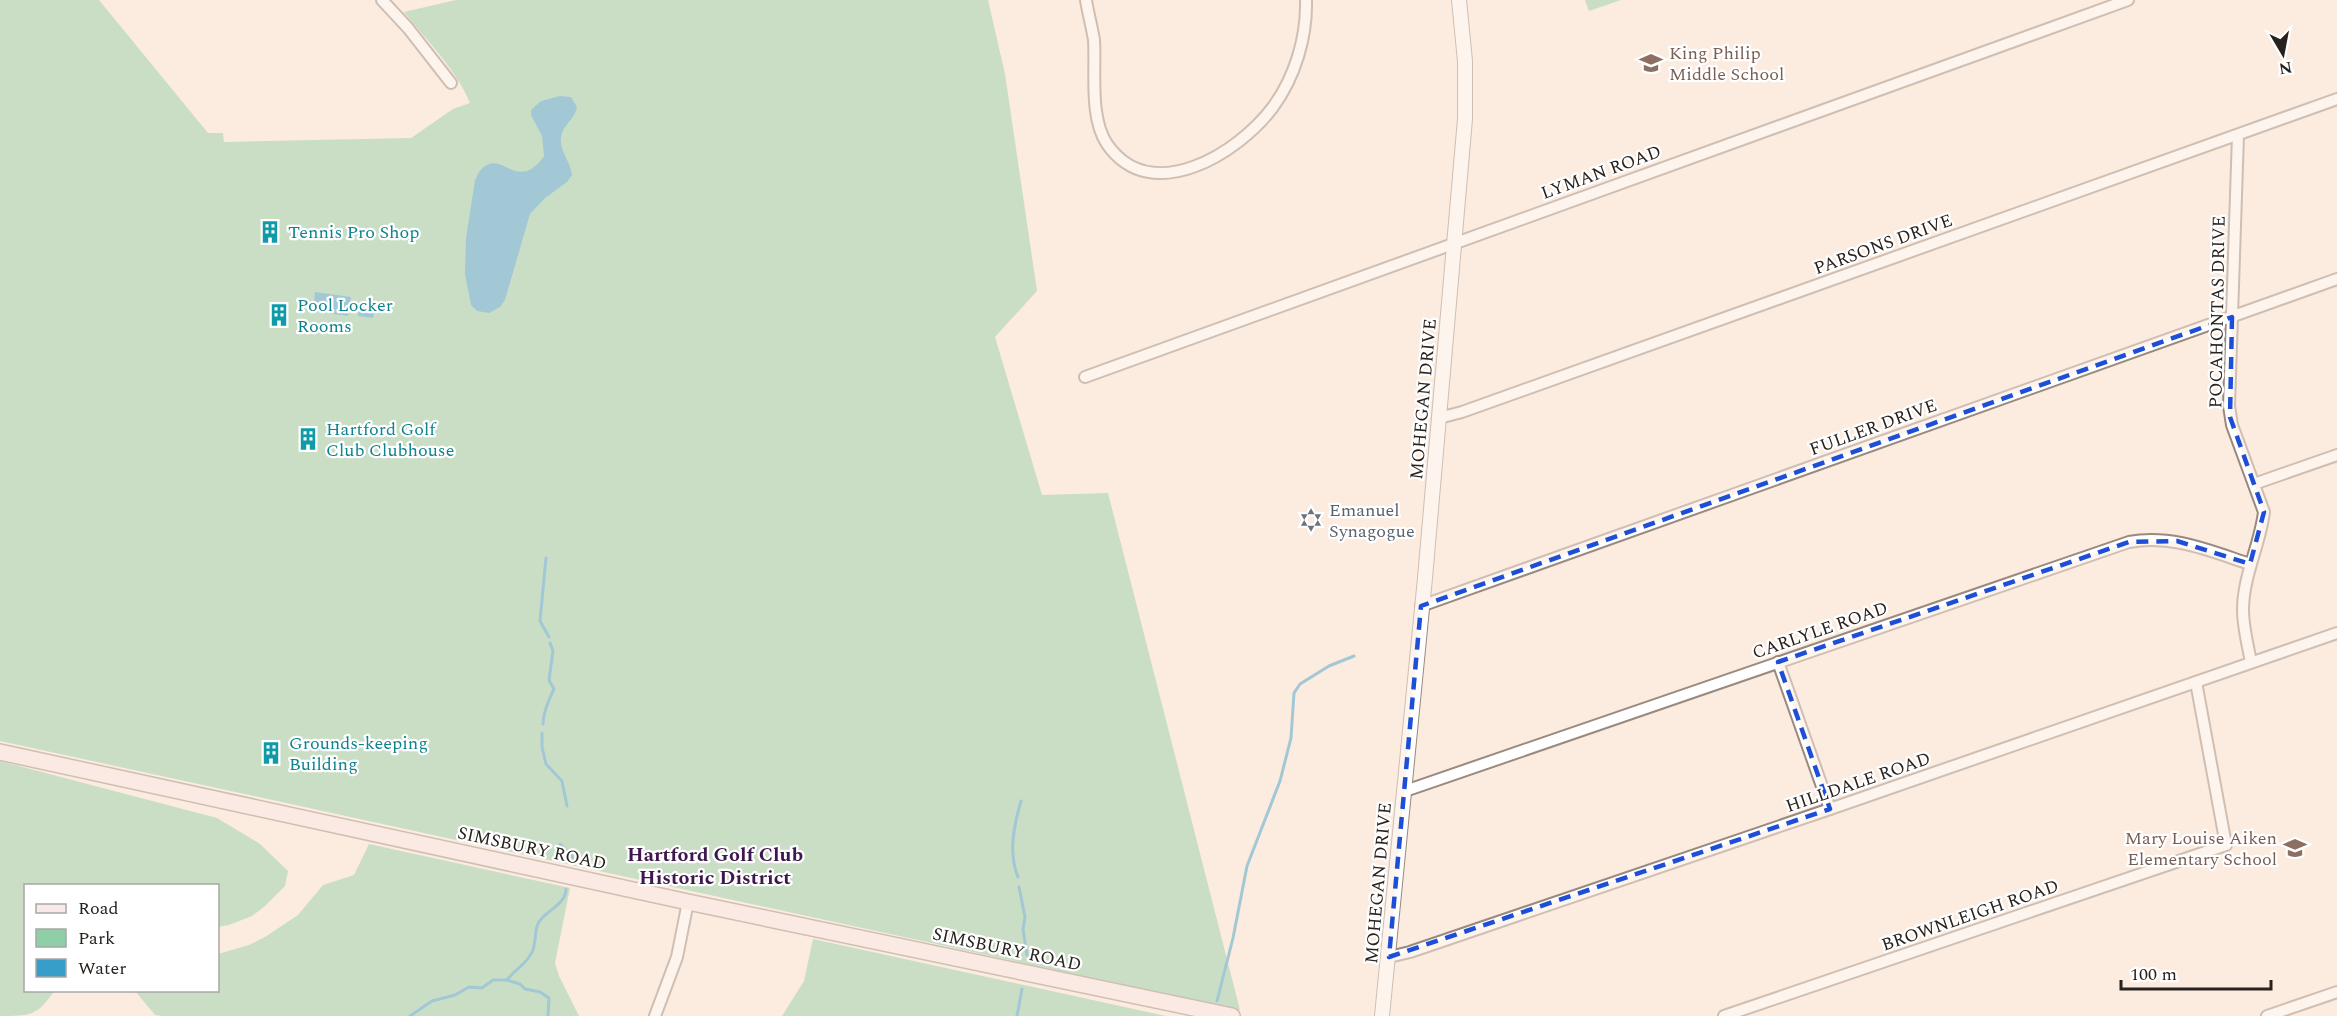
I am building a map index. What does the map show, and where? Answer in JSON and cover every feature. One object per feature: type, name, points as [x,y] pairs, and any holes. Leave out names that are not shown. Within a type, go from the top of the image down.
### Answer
[{"type":"main road","name":"SIMSBURY ROAD","points":[[0,752],[688,902],[1232,1016]]},
{"type":"street","points":[[382,0],[408,28],[451,83]]},
{"type":"street","points":[[1086,0],[1094,39],[1098,122],[1107,144],[1124,161],[1133,166],[1142,170],[1167,173],[1191,169],[1216,157],[1241,140],[1272,108],[1289,79],[1301,49],[1307,16],[1306,0]]},
{"type":"street","name":"MOHEGAN DRIVE","points":[[1382,1016],[1405,791],[1465,119],[1465,61],[1459,0]]},
{"type":"street","name":"LYMAN ROAD","points":[[1085,377],[2128,0]]},
{"type":"street","name":"PARSONS DRIVE","points":[[1439,418],[1462,412],[2337,99]]},
{"type":"street","name":"POCAHONTAS DRIVE","points":[[2238,135],[2230,417],[2264,512],[2262,527],[2250,564],[2243,611],[2251,662]]},
{"type":"street","name":"FULLER DRIVE","points":[[1421,606],[2337,279]]},
{"type":"street","points":[[2254,484],[2337,455]]},
{"type":"street","name":"CARLYLE ROAD","points":[[1405,791],[2129,542],[2157,539],[2177,541],[2250,564]]},
{"type":"street","name":"HILLDALE ROAD","points":[[1389,957],[1410,952],[1830,809],[2337,633]]},
{"type":"street","points":[[1778,662],[1830,809]]},
{"type":"street","name":"BROWNLEIGH ROAD","points":[[1724,1016],[2226,845],[2196,682]]},
{"type":"street","points":[[655,1016],[677,957],[688,902]]},
{"type":"street","points":[[2266,1016],[2337,992]]},
{"type":"highlighted area","points":[[2232,317],[2230,417],[2264,512],[2250,564],[2177,541],[2129,542],[1778,662],[1830,809],[1389,957],[1421,606]]},
{"type":"green space","points":[[0,0],[99,0],[208,133],[223,133],[224,142],[411,138],[453,109],[470,103],[449,67],[404,12],[456,0],[988,0],[1005,74],[1037,291],[995,337],[1042,495],[1108,493],[1240,1010],[0,741]]},
{"type":"green space","points":[[1585,0],[1621,0],[1589,11]]},
{"type":"green space","points":[[0,761],[217,818],[260,844],[288,871],[285,886],[265,906],[252,916],[219,927],[219,884],[24,884],[24,992],[53,992],[38,1010],[32,1013],[0,1016]]},
{"type":"green space","points":[[369,844],[570,888],[555,963],[579,1016],[162,1016],[155,1015],[136,992],[219,992],[219,954],[249,945],[265,937],[298,915],[323,885],[354,875]]},
{"type":"green space","points":[[813,939],[1166,1016],[782,1016],[804,981]]},
{"type":"water","points":[[560,96],[571,97],[577,107],[561,137],[562,147],[572,175],[530,214],[505,300],[500,307],[489,313],[477,311],[471,305],[465,274],[466,238],[475,180],[479,172],[487,165],[494,163],[517,171],[525,171],[534,167],[544,156],[542,136],[531,115],[531,110],[541,101]]},
{"type":"water","points":[[315,292],[351,297],[348,316],[313,311]]},
{"type":"water","points":[[361,301],[376,303],[373,318],[358,316]]},
{"type":"waterway","points":[[546,558],[540,621],[549,637]]},
{"type":"waterway","points":[[543,724],[554,689],[549,680],[553,651],[550,643]]},
{"type":"waterway","points":[[1217,1001],[1233,938],[1247,866],[1280,781],[1291,738],[1294,693],[1300,684],[1329,666],[1354,656]]},
{"type":"waterway","points":[[542,733],[546,764],[562,781],[567,806]]},
{"type":"waterway","points":[[1018,877],[1013,849],[1014,829],[1021,801]]},
{"type":"waterway","points":[[560,844],[572,856],[573,861]]},
{"type":"waterway","points":[[1019,887],[1025,917],[1023,929],[1027,955]]},
{"type":"waterway","points":[[507,980],[530,956],[534,947],[537,925],[564,898],[566,889]]},
{"type":"waterway","points":[[410,1016],[432,1001],[455,995],[469,987],[482,988],[493,980],[507,980],[520,984],[525,989],[540,992],[549,998],[548,1016]]},
{"type":"waterway","points":[[1017,1016],[1022,989]]},
{"type":"place","name":"King Philip Middle School","points":[[1651,63]]},
{"type":"place","name":"Tennis Pro Shop","points":[[270,232]]},
{"type":"place","name":"Pool Locker Rooms","points":[[279,315]]},
{"type":"place","name":"Hartford Golf Club Clubhouse","points":[[308,439]]},
{"type":"place","name":"Emanuel Synagogue","points":[[1311,520]]},
{"type":"place","name":"Grounds-keeping Building","points":[[271,753]]},
{"type":"place","name":"Mary Louise Aiken Elementary School","points":[[2295,848]]},
{"type":"district","name":"Hartford Golf Club Historic District","points":[[715,866]]}]
